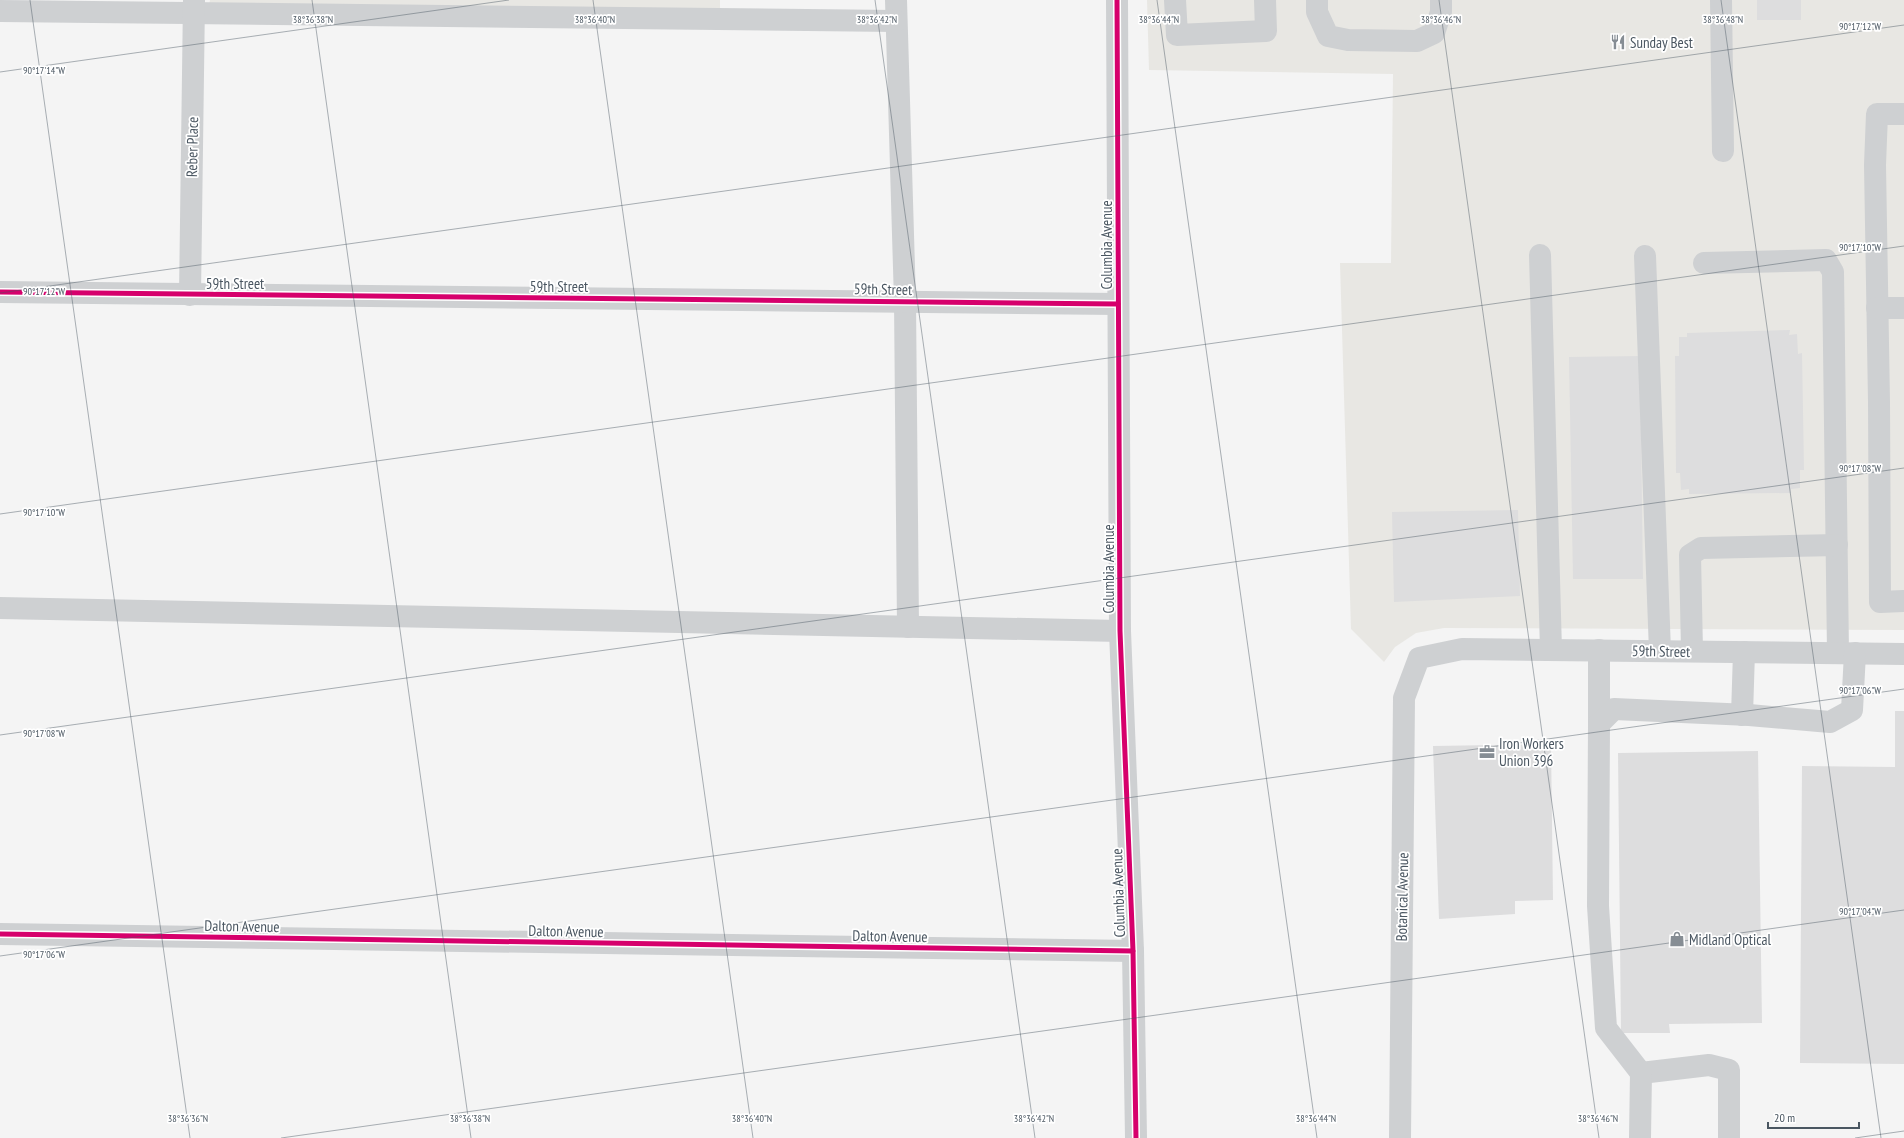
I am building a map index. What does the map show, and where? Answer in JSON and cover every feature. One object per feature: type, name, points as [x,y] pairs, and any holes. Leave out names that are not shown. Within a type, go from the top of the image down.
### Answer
[{"type":"street","name":"Columbia Avenue","points":[[1117,0],[1120,631],[1132,951],[1136,1138]]},
{"type":"street","points":[[1175,0],[1177,35],[1266,31],[1265,0]]},
{"type":"street","points":[[1317,0],[1317,12],[1328,36],[1348,40],[1417,40],[1434,33],[1440,12],[1441,0]]},
{"type":"street","points":[[1721,0],[1723,151]]},
{"type":"street","points":[[0,11],[194,7],[896,10],[905,301],[908,627]]},
{"type":"street","name":"Reber Place","points":[[190,295],[194,7]]},
{"type":"street","points":[[1904,114],[1877,114],[1875,165],[1880,602],[1904,602]]},
{"type":"street","points":[[1540,255],[1552,650]]},
{"type":"street","points":[[1645,256],[1660,651]]},
{"type":"street","points":[[1599,724],[1614,709],[1742,715],[1830,722],[1852,710],[1837,545],[1833,272],[1826,260],[1704,263]]},
{"type":"street","name":"59th Street","points":[[0,292],[1118,304]]},
{"type":"street","points":[[1877,308],[1904,308]]},
{"type":"street","points":[[1692,651],[1690,556],[1701,548],[1837,545]]},
{"type":"street","points":[[0,608],[1120,631]]},
{"type":"street","name":"59th Street","points":[[1419,658],[1462,648],[1904,654]]},
{"type":"street","points":[[1599,650],[1598,906],[1606,1028],[1641,1073],[1640,1138]]},
{"type":"street","points":[[1742,715],[1744,652]]},
{"type":"street","name":"Botanical Avenue","points":[[1400,1138],[1404,698],[1419,658]]},
{"type":"street","name":"Dalton Avenue","points":[[0,934],[1132,951]]},
{"type":"street","points":[[1641,1073],[1709,1065],[1729,1070],[1729,1138]]},
{"type":"shaded area","points":[[210,0],[720,0],[720,9],[209,5]]},
{"type":"shaded area","points":[[1147,0],[1904,0],[1904,630],[1444,628],[1416,633],[1395,647],[1384,662],[1351,629],[1340,263],[1391,263],[1393,74],[1149,70]]},
{"type":"building","points":[[1757,0],[1801,0],[1801,20],[1757,20]]},
{"type":"building","points":[[1790,330],[1789,335],[1797,334],[1798,354],[1802,353],[1804,470],[1800,470],[1800,488],[1791,489],[1791,493],[1689,494],[1689,489],[1681,490],[1680,473],[1676,473],[1675,356],[1679,356],[1679,337],[1687,337],[1687,333]]},
{"type":"building","points":[[1640,356],[1643,579],[1573,579],[1569,357]]},
{"type":"building","points":[[1518,510],[1520,596],[1394,602],[1392,512]]},
{"type":"building","points":[[1895,711],[1904,711],[1904,1064],[1800,1063],[1802,766],[1895,767]]},
{"type":"building","points":[[1551,744],[1553,900],[1515,901],[1515,914],[1439,919],[1433,746]]},
{"type":"building","points":[[1758,751],[1762,1023],[1669,1024],[1670,1033],[1621,1033],[1618,753]]},
{"type":"cycle path","points":[[1117,0],[1120,631],[1133,951],[1136,1138]]},
{"type":"cycle path","points":[[0,292],[1118,304]]},
{"type":"cycle path","points":[[0,934],[1133,951]]},
{"type":"place","name":"Sunday Best","points":[[1618,42]]},
{"type":"place","name":"Iron Workers Union 396","points":[[1487,752]]},
{"type":"place","name":"Midland Optical","points":[[1677,939]]}]
